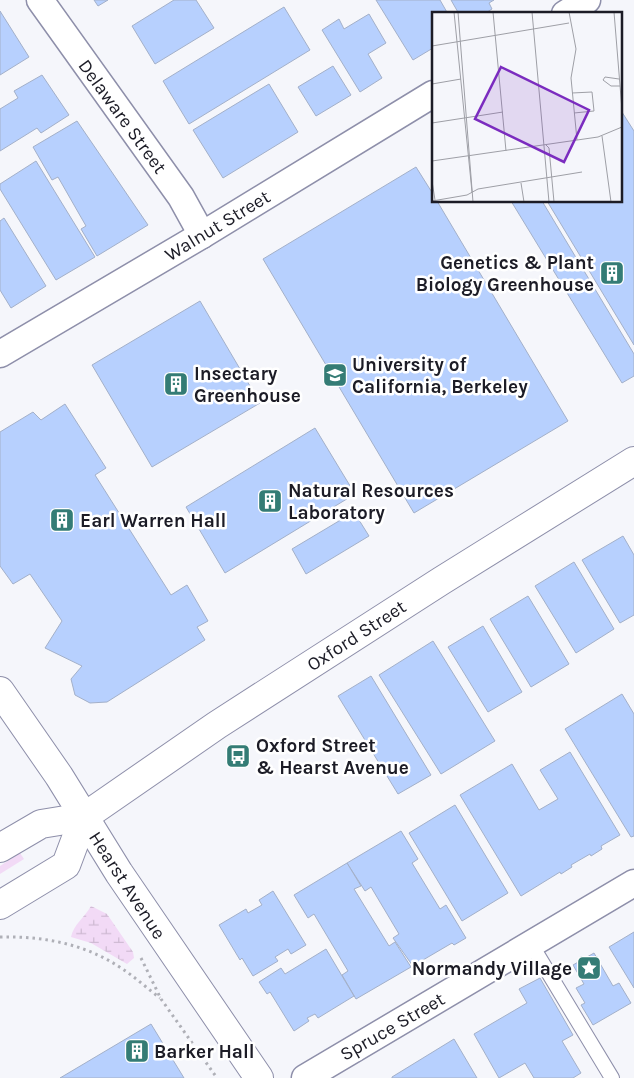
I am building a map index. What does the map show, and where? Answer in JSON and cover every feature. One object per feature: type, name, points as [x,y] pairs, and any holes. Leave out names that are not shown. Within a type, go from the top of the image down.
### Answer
[{"type":"street","name":"Delaware Street","points":[[40,0],[181,197],[202,235]]},
{"type":"street","points":[[568,12],[587,0]]},
{"type":"street","name":"Walnut Street","points":[[0,354],[202,235],[432,95]]},
{"type":"street","name":"Oxford Street","points":[[0,848],[41,824],[84,817],[225,720],[440,581],[634,461]]},
{"type":"street","name":"Hearst Avenue","points":[[0,691],[59,776],[124,881],[259,1078]]},
{"type":"street","points":[[0,905],[66,865],[84,817]]},
{"type":"street","name":"Spruce Street","points":[[305,1078],[634,883]]},
{"type":"lane","points":[[531,944],[612,1078]]},
{"type":"path","points":[[0,937],[31,936],[60,940],[123,969],[161,999],[217,1078]]},
{"type":"green space","points":[[20,853],[24,859],[0,874],[0,866]]},
{"type":"green space","points":[[91,906],[107,914],[133,952],[134,958],[127,964],[91,943],[71,937],[74,929]]},
{"type":"building","points":[[94,0],[108,0],[98,6]]},
{"type":"building","points":[[174,0],[196,0],[214,28],[155,64],[132,26]]},
{"type":"building","points":[[376,0],[440,0],[447,12],[432,12],[432,49],[413,60]]},
{"type":"building","points":[[451,0],[494,0],[489,3],[492,9],[487,12],[458,12]]},
{"type":"building","points":[[284,7],[310,50],[189,124],[163,81]]},
{"type":"building","points":[[0,11],[29,57],[0,75]]},
{"type":"building","points":[[369,14],[386,43],[368,54],[382,78],[360,92],[322,30],[339,19],[344,29]]},
{"type":"building","points":[[333,66],[351,95],[316,116],[298,87]]},
{"type":"building","points":[[42,75],[69,115],[41,133],[37,128],[0,151],[0,109],[18,98],[14,91]]},
{"type":"building","points":[[269,84],[298,132],[223,178],[193,130]]},
{"type":"building","name":"Genetics & Plant Biology Greenhouse","points":[[622,112],[634,131],[634,345],[548,202],[622,202]]},
{"type":"building","points":[[77,121],[148,225],[97,256],[81,229],[86,226],[58,177],[52,180],[33,147]]},
{"type":"building","points":[[36,161],[95,257],[56,280],[0,189],[0,184]]},
{"type":"building","points":[[416,167],[432,192],[432,202],[438,202],[568,421],[414,513],[263,259]]},
{"type":"building","points":[[512,202],[543,202],[634,354],[634,376],[622,383]]},
{"type":"building","points":[[4,218],[46,286],[11,308],[0,290],[0,221]]},
{"type":"building","name":"Insectary Greenhouse","points":[[200,301],[260,403],[152,467],[92,365]]},
{"type":"building","name":"Earl Warren Hall","points":[[65,404],[106,468],[95,475],[171,595],[187,585],[208,621],[197,627],[205,640],[107,702],[90,703],[75,695],[71,679],[82,666],[45,648],[62,621],[30,574],[13,584],[0,566],[0,432],[33,412],[41,420]]},
{"type":"building","name":"Natural Resources Laboratory","points":[[315,428],[355,494],[225,573],[186,507]]},
{"type":"building","points":[[354,512],[369,536],[306,574],[292,549]]},
{"type":"building","points":[[623,536],[634,555],[634,615],[620,623],[582,560]]},
{"type":"building","points":[[574,562],[614,629],[576,653],[535,586]]},
{"type":"building","points":[[528,596],[569,664],[531,687],[490,619]]},
{"type":"building","points":[[483,626],[522,692],[488,712],[448,647]]},
{"type":"building","points":[[433,641],[495,741],[441,774],[379,675]]},
{"type":"building","points":[[371,676],[431,775],[398,794],[338,696]]},
{"type":"building","points":[[622,694],[634,714],[634,836],[631,837],[565,729]]},
{"type":"building","points":[[570,752],[620,835],[601,846],[602,849],[591,856],[590,854],[571,865],[572,867],[561,874],[560,872],[521,896],[460,795],[512,764],[539,810],[558,799],[540,770]]},
{"type":"building","points":[[455,805],[508,893],[462,921],[409,833]]},
{"type":"building","points":[[401,831],[418,859],[412,863],[440,909],[446,905],[466,938],[454,945],[452,943],[423,960],[425,963],[415,969],[393,938],[399,934],[371,887],[365,891],[347,863]]},
{"type":"building","points":[[347,863],[361,886],[354,889],[389,946],[395,942],[411,967],[356,999],[342,975],[348,971],[314,914],[308,918],[294,895]]},
{"type":"building","points":[[273,891],[306,945],[291,954],[288,949],[275,957],[278,961],[253,976],[242,958],[240,960],[219,925],[246,909],[248,913],[262,905],[259,900]]},
{"type":"building","points":[[634,932],[634,988],[609,947]]},
{"type":"building","points":[[326,949],[354,996],[318,1018],[315,1014],[307,1018],[309,1021],[294,1031],[270,992],[267,994],[259,982],[281,968],[285,974]]},
{"type":"building","points":[[594,953],[613,986],[619,983],[631,1003],[593,1025],[581,1005],[585,1003],[576,988],[584,984],[573,965]]},
{"type":"building","points":[[540,978],[573,1035],[562,1041],[581,1073],[573,1078],[534,1078],[525,1063],[499,1078],[474,1034],[527,1003],[519,989]]},
{"type":"building","name":"Barker Hall","points":[[151,1024],[184,1078],[60,1078]]},
{"type":"building","points":[[454,1039],[477,1078],[392,1078],[392,1077]]},
{"type":"place","name":"Genetics & Plant Biology Greenhouse","points":[[612,273]]},
{"type":"place","name":"University of California, Berkeley","points":[[335,375]]},
{"type":"place","name":"Insectary Greenhouse","points":[[176,384]]},
{"type":"place","name":"Natural Resources Laboratory","points":[[270,501]]},
{"type":"place","name":"Earl Warren Hall","points":[[62,520]]},
{"type":"place","name":"Oxford Street & Hearst Avenue","points":[[238,756]]},
{"type":"place","name":"Normandy Village","points":[[589,968]]},
{"type":"place","name":"Barker Hall","points":[[137,1051]]}]
